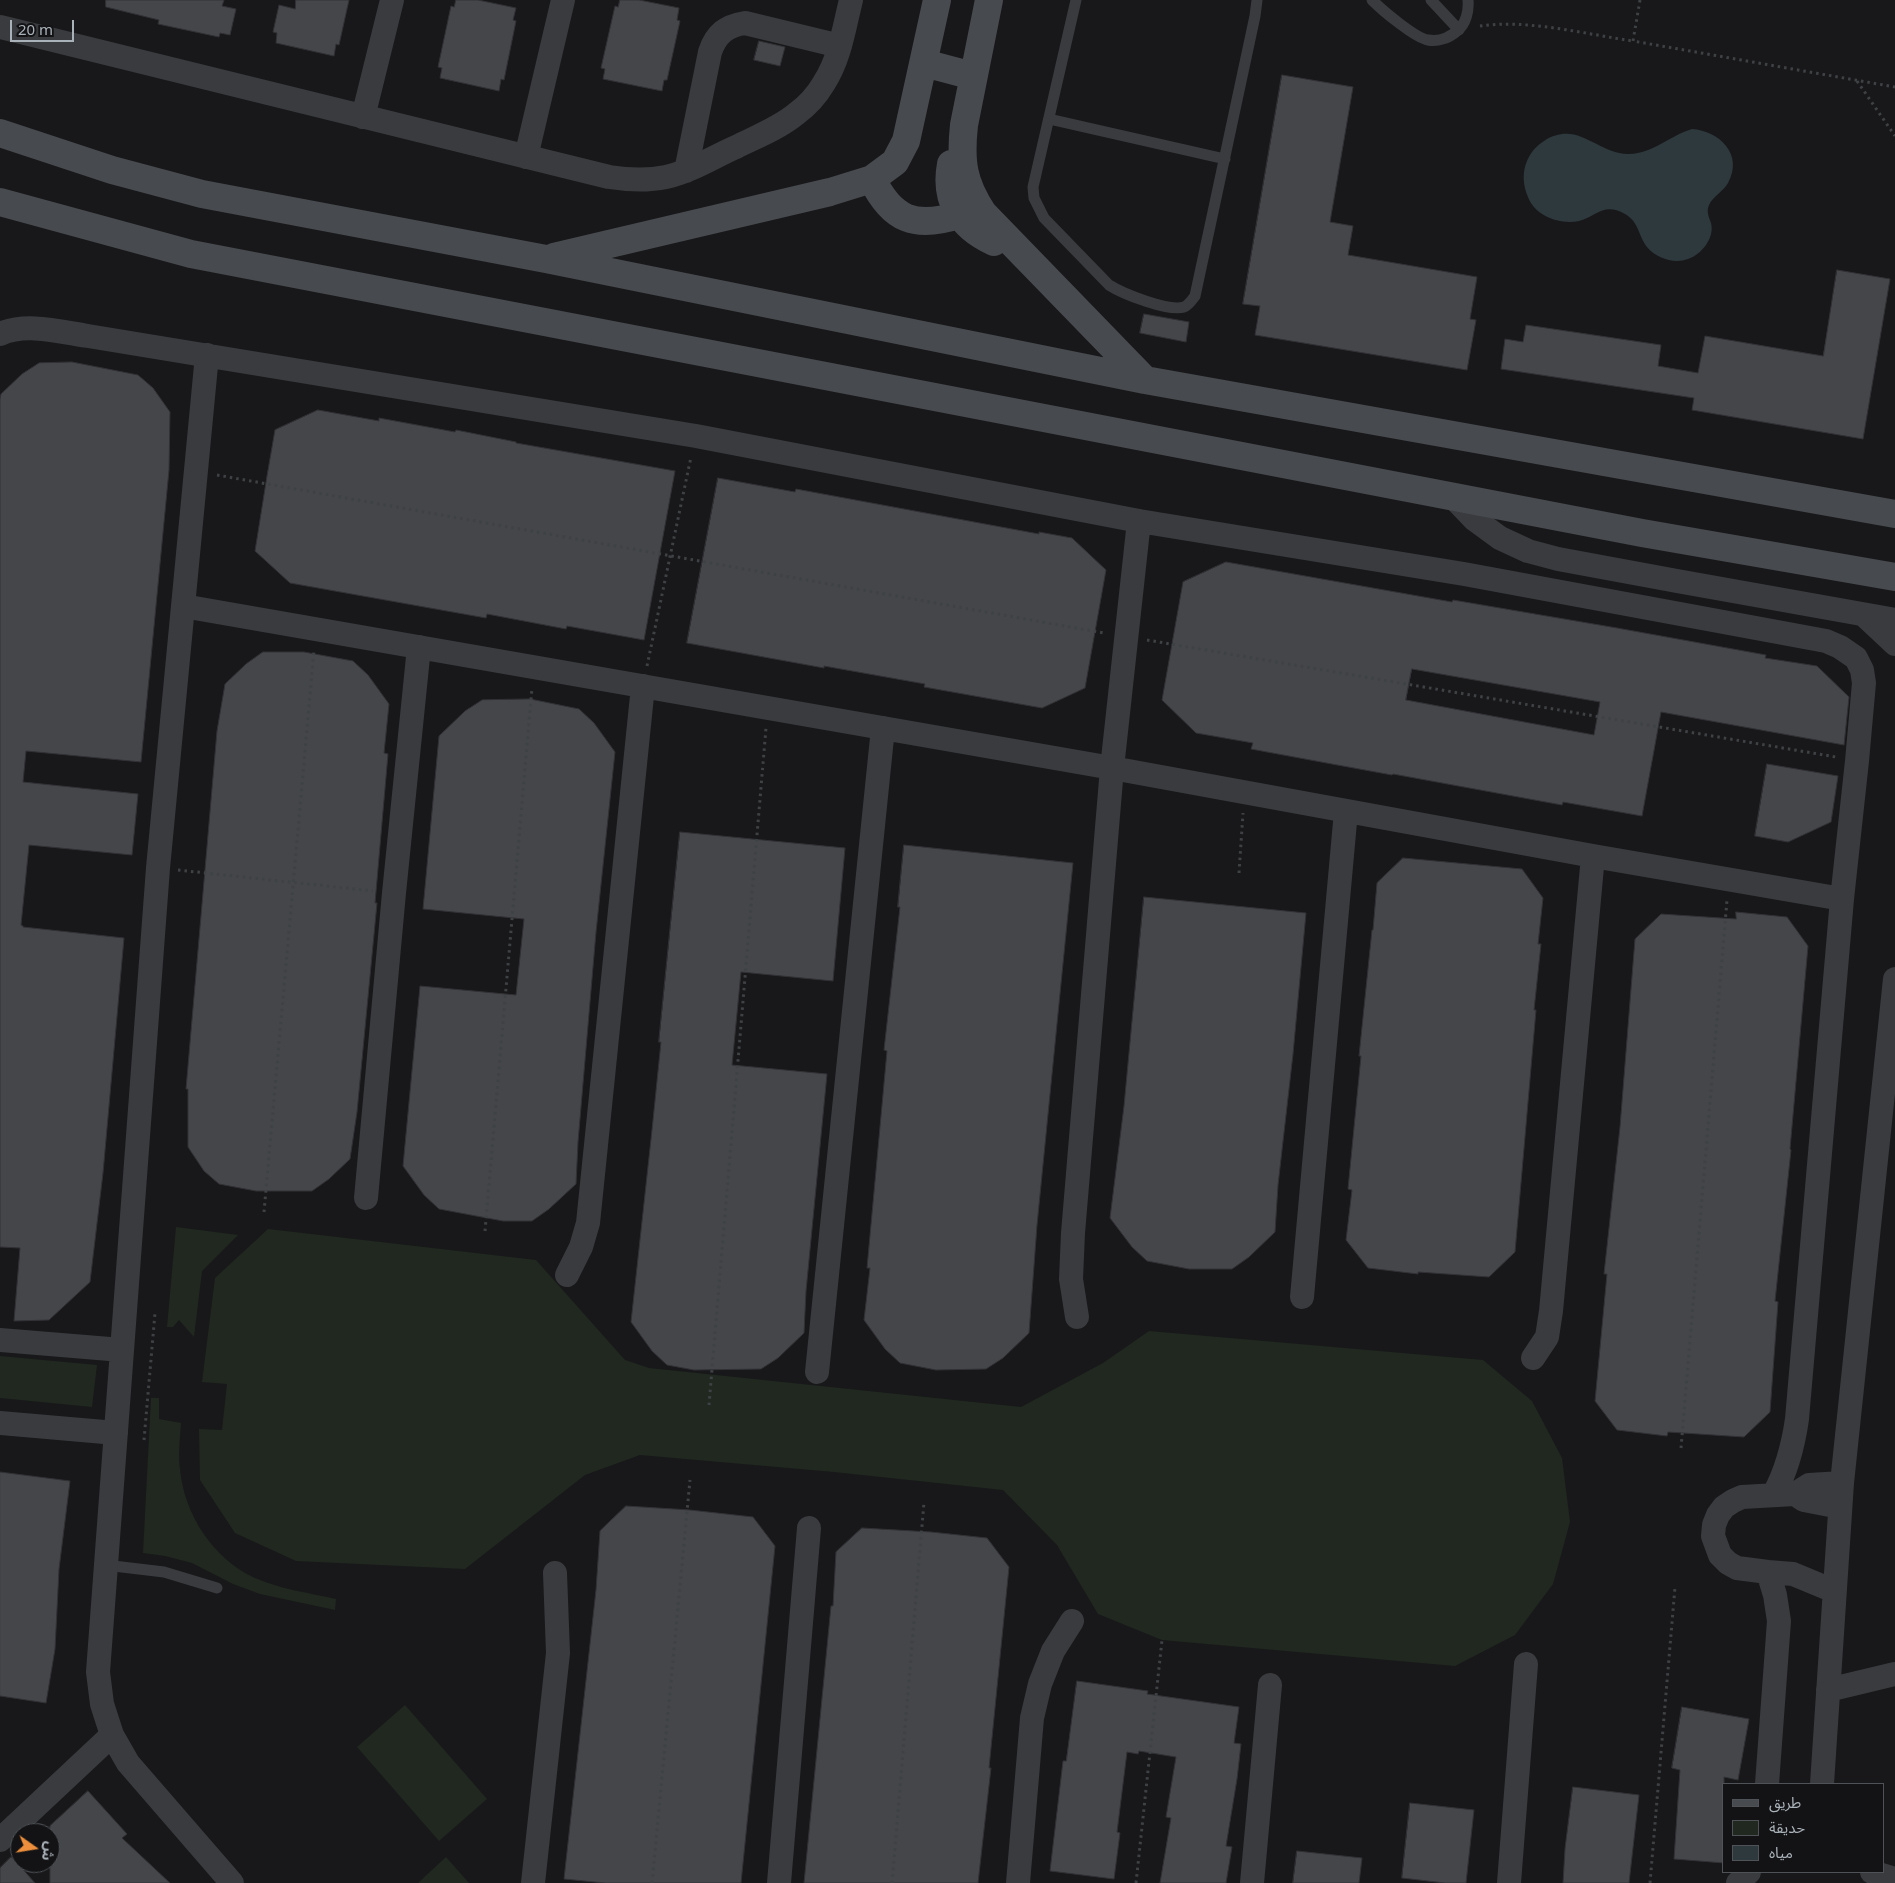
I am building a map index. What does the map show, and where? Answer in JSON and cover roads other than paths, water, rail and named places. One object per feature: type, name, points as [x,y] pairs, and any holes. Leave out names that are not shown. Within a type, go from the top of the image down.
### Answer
[{"type":"main road","points":[[546,258],[830,192],[872,179],[895,162],[906,141],[937,0]]},
{"type":"main road","points":[[989,0],[964,126],[962,146],[963,170],[969,190],[983,214],[1145,380]]},
{"type":"main road","points":[[924,63],[973,76]]},
{"type":"main road","points":[[964,126],[954,147],[950,168],[950,184],[954,204],[959,215],[973,229],[991,240],[1020,253]]},
{"type":"main road","points":[[0,133],[112,170],[202,194],[546,258],[1145,380],[1895,514]]},
{"type":"main road","points":[[872,179],[881,198],[897,213],[917,221],[938,222],[959,215]]},
{"type":"main road","points":[[0,202],[191,254],[1642,533],[1895,578]]},
{"type":"street","points":[[363,117],[392,0]]},
{"type":"street","points":[[526,157],[563,0]]},
{"type":"street","points":[[0,26],[526,157],[629,180],[648,180],[668,177],[686,171],[778,126],[796,115],[824,84],[834,65],[851,0]]},
{"type":"street","points":[[686,171],[710,52],[714,41],[722,31],[733,25],[745,23],[840,46]]},
{"type":"street","points":[[0,334],[8,330],[35,329],[207,355],[696,436],[1139,521],[1464,574],[1826,641],[1840,647],[1856,658],[1862,670],[1864,683],[1842,899],[1797,1419],[1793,1448],[1784,1477],[1784,1494]]},
{"type":"street","points":[[207,355],[158,868],[98,1672],[102,1704],[112,1735],[128,1763],[232,1883]]},
{"type":"street","points":[[1453,497],[1480,524],[1500,538],[1528,551],[1604,567],[1895,620]]},
{"type":"street","points":[[1077,1317],[1071,1279],[1073,1233],[1112,768],[1139,521]]},
{"type":"street","points":[[184,606],[1112,768],[1593,856],[1842,899]]},
{"type":"street","points":[[1864,615],[1895,644]]},
{"type":"street","points":[[366,1198],[419,647]]},
{"type":"street","points":[[567,1275],[581,1247],[588,1223],[643,686]]},
{"type":"street","points":[[817,1372],[883,728]]},
{"type":"street","points":[[1302,1297],[1346,811]]},
{"type":"street","points":[[1533,1358],[1547,1336],[1551,1311],[1593,856]]},
{"type":"street","points":[[1822,1783],[1842,1483],[1895,979]]},
{"type":"street","points":[[0,1340],[122,1350]]},
{"type":"street","points":[[0,1423],[116,1433]]},
{"type":"street","points":[[1834,1591],[1793,1574],[1737,1568],[1720,1555],[1713,1536],[1714,1525],[1718,1515],[1732,1501],[1742,1497],[1784,1494],[1809,1485],[1842,1483]]},
{"type":"street","points":[[1784,1494],[1840,1507]]},
{"type":"street","points":[[779,1883],[809,1528]]},
{"type":"street","points":[[1793,1574],[1804,1568],[1836,1564]]},
{"type":"street","points":[[533,1883],[558,1653],[555,1572]]},
{"type":"street","points":[[1767,1783],[1779,1622],[1775,1595],[1768,1572]]},
{"type":"street","points":[[1018,1883],[1032,1718],[1040,1684],[1053,1651],[1072,1621]]},
{"type":"street","points":[[1509,1883],[1526,1664]]},
{"type":"street","points":[[1828,1690],[1895,1674]]},
{"type":"street","points":[[1252,1883],[1270,1685]]},
{"type":"street","points":[[0,1840],[112,1735]]},
{"type":"street","points":[[1738,1883],[1748,1873]]},
{"type":"street","points":[[1875,1873],[1895,1879]]},
{"type":"lane","points":[[1076,0],[1033,187],[1034,198],[1044,218],[1109,285],[1126,294],[1171,308],[1185,306],[1195,296],[1257,0]]},
{"type":"lane","points":[[1372,0],[1403,26],[1427,40],[1449,37],[1458,30],[1466,19],[1469,7],[1468,0]]},
{"type":"lane","points":[[1432,0],[1458,30]]},
{"type":"lane","points":[[1049,119],[1225,159]]},
{"type":"lane","points":[[105,1565],[164,1572],[217,1588]]},
{"type":"water","points":[[1692,129],[1711,134],[1719,139],[1731,154],[1733,163],[1728,183],[1713,199],[1708,208],[1712,229],[1709,240],[1702,250],[1693,257],[1672,261],[1656,255],[1647,247],[1630,217],[1618,211],[1611,209],[1601,211],[1579,221],[1564,222],[1549,218],[1531,204],[1524,179],[1527,161],[1539,145],[1556,135],[1578,136],[1618,153],[1629,154],[1646,151]]}]
